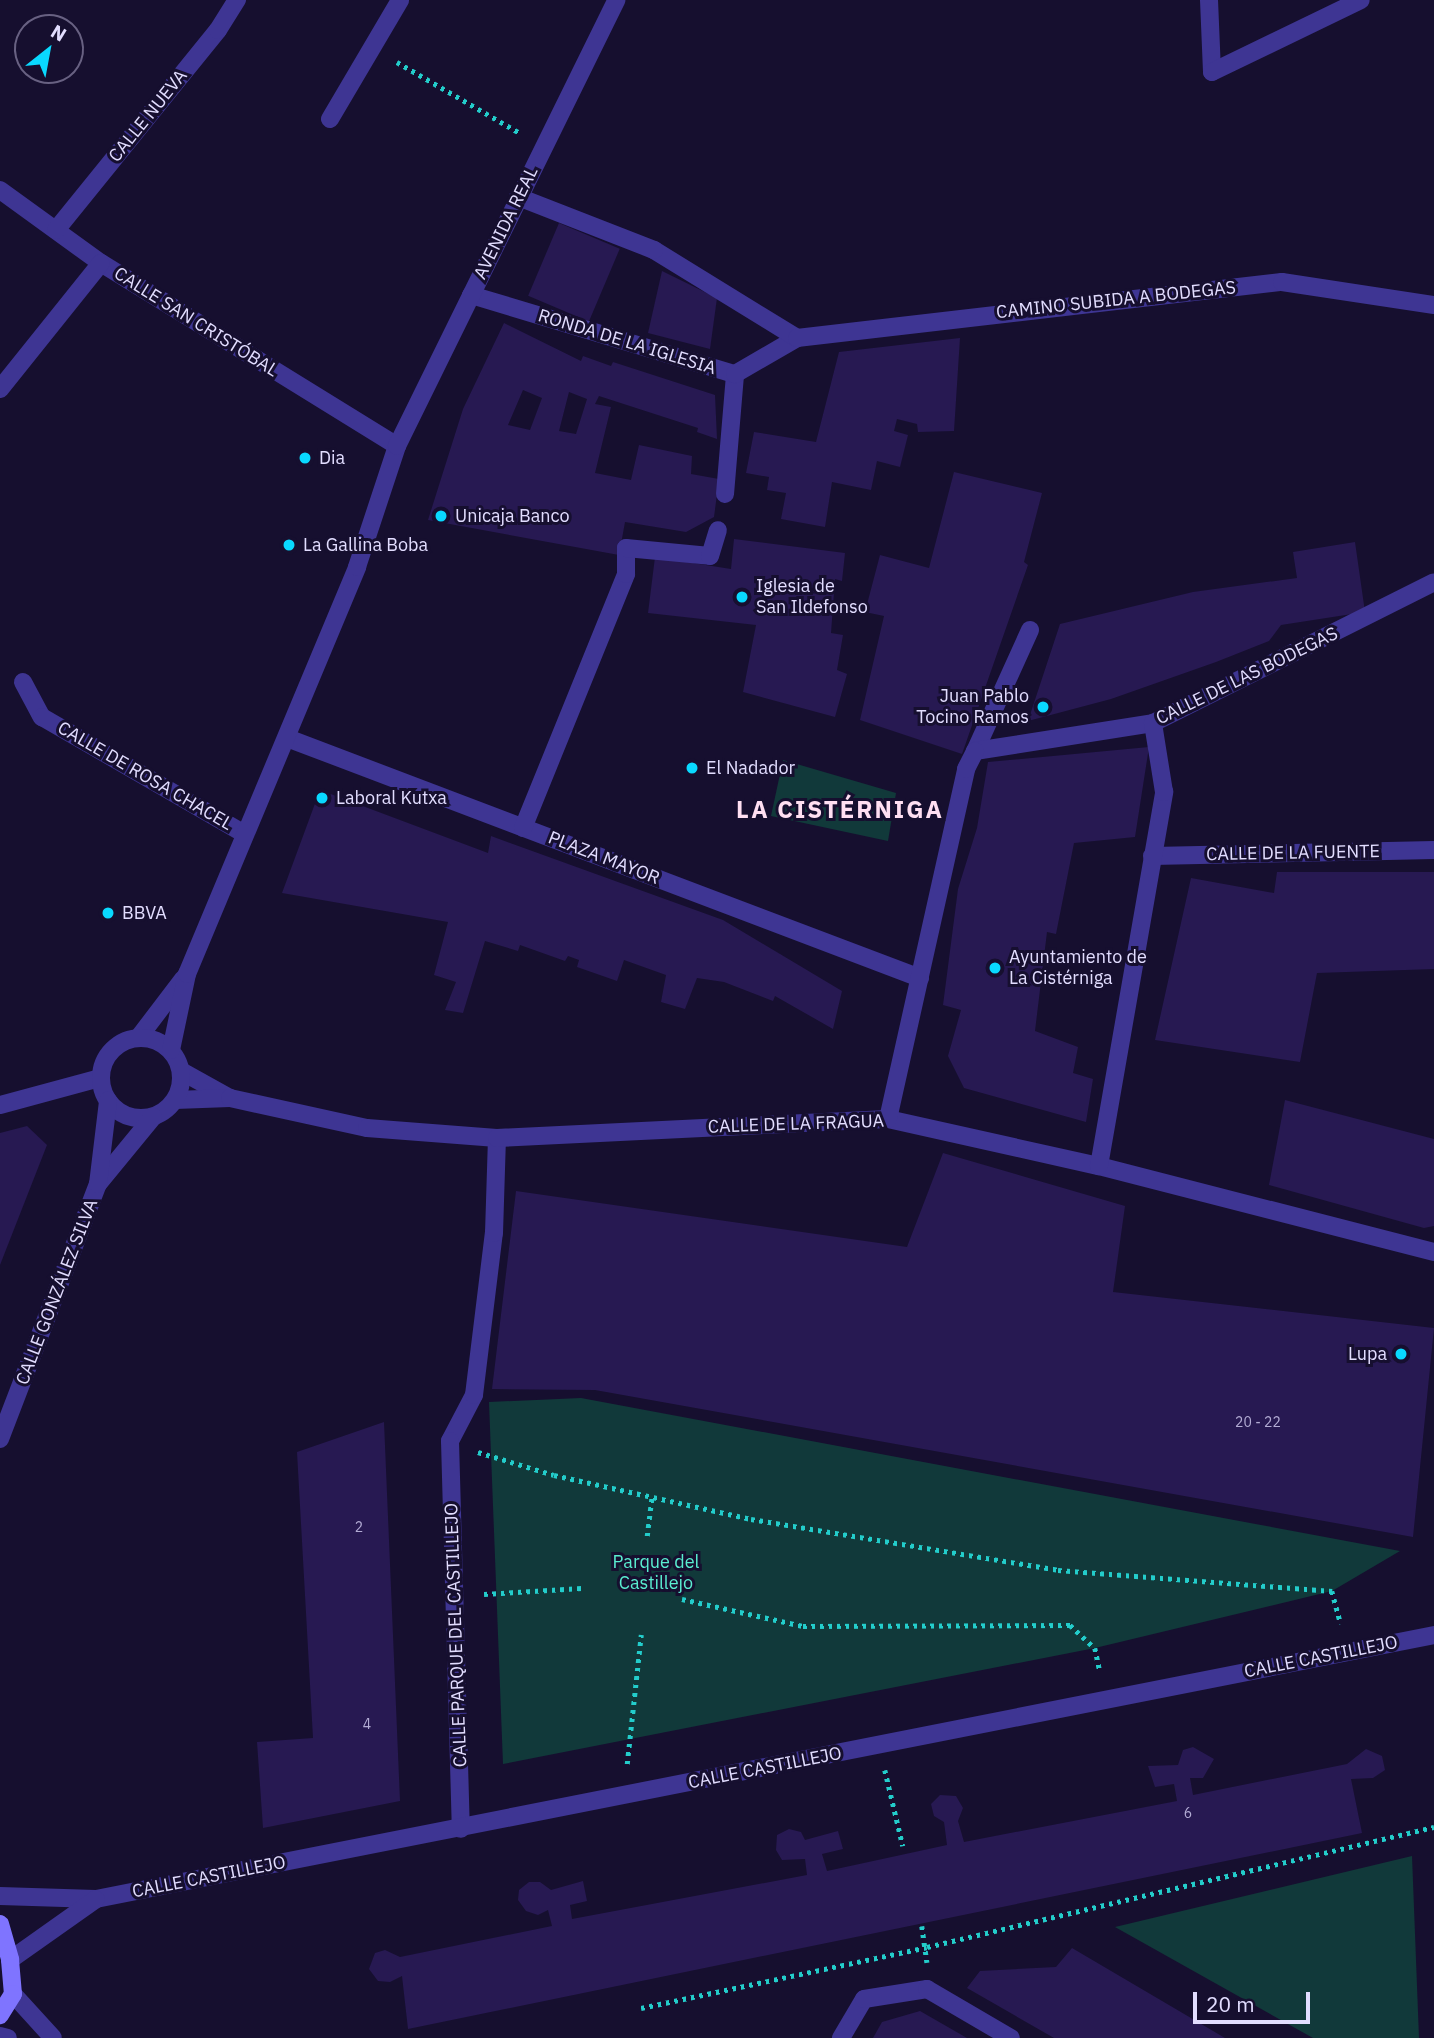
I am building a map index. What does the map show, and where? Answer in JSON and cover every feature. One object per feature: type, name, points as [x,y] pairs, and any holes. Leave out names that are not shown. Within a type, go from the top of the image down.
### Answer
[{"type":"main road","points":[[0,1924],[10,1960],[13,1994],[0,2015]]},
{"type":"street","name":"CALLE NUEVA","points":[[56,230],[218,30],[237,0]]},
{"type":"street","points":[[330,119],[400,0]]},
{"type":"street","name":"AVENIDA REAL","points":[[397,446],[616,0]]},
{"type":"street","points":[[1209,0],[1212,72],[1361,0]]},
{"type":"street","name":"CALLE SAN CRISTÓBAL","points":[[0,191],[101,263],[397,446]]},
{"type":"street","points":[[519,197],[654,250],[797,338]]},
{"type":"street","points":[[0,389],[101,263]]},
{"type":"street","name":"CAMINO SUBIDA A BODEGAS","points":[[797,338],[1282,282],[1434,305]]},
{"type":"street","name":"RONDA DE LA IGLESIA","points":[[471,295],[735,374],[797,338]]},
{"type":"street","points":[[725,494],[735,374]]},
{"type":"street","points":[[171,1050],[187,974],[357,567],[397,446]]},
{"type":"street","points":[[523,828],[626,574],[626,548],[710,556],[719,530]]},
{"type":"street","name":"CALLE DE LAS BODEGAS","points":[[975,751],[1153,723],[1434,582]]},
{"type":"street","points":[[888,1119],[966,769],[1030,630]]},
{"type":"street","name":"CALLE DE ROSA CHACEL","points":[[23,682],[43,717],[245,834]]},
{"type":"street","points":[[1099,1166],[1164,792],[1153,723]]},
{"type":"street","name":"PLAZA MAYOR","points":[[287,738],[920,978]]},
{"type":"street","name":"CALLE DE LA FUENTE","points":[[1152,856],[1434,850]]},
{"type":"street","points":[[139,1037],[151,1038],[171,1050],[181,1071],[175,1100],[153,1116],[127,1116],[108,1101],[100,1078],[109,1052],[139,1037],[187,974]]},
{"type":"street","name":"CALLE DE LA FRAGUA","points":[[181,1071],[230,1098]]},
{"type":"street","points":[[1,1103],[100,1078]]},
{"type":"street","name":"CALLE DE LA FRAGUA","points":[[175,1100],[230,1098],[367,1128],[497,1138],[888,1119],[1099,1166],[1434,1252]]},
{"type":"street","name":"CALLE GONZÁLEZ SILVA","points":[[0,1439],[98,1184],[108,1101]]},
{"type":"street","name":"CALLE GONZÁLEZ SILVA","points":[[98,1184],[153,1116]]},
{"type":"street","points":[[450,1441],[474,1395],[494,1233],[497,1138]]},
{"type":"street","name":"CALLE PARQUE DEL CASTILLEJO","points":[[450,1441],[461,1829]]},
{"type":"street","name":"CALLE CASTILLEJO","points":[[0,1896],[96,1899],[1434,1635]]},
{"type":"street","name":"CALLE CASTILLEJO","points":[[10,1960],[96,1899]]},
{"type":"street","points":[[842,2038],[864,1999],[927,1989],[1011,2038]]},
{"type":"street","points":[[13,1994],[53,2038]]},
{"type":"street","points":[[0,2036],[8,2038]]},
{"type":"path","points":[[372,49],[544,147]]},
{"type":"path","points":[[450,1441],[554,1475],[751,1519],[1058,1570],[1332,1591],[1349,1652]]},
{"type":"path","points":[[647,1536],[652,1497]]},
{"type":"path","points":[[455,1595],[582,1588]]},
{"type":"path","points":[[682,1599],[803,1626],[1070,1625],[1095,1648],[1106,1700]]},
{"type":"path","points":[[623,1796],[641,1635]]},
{"type":"path","points":[[878,1746],[903,1846]]},
{"type":"path","points":[[641,2008],[927,1947],[1434,1826]]},
{"type":"green space","points":[[783,760],[896,793],[888,841],[771,816]]},
{"type":"green space","name":"Parque del Castillejo","points":[[581,1398],[1400,1551],[1332,1591],[1095,1648],[503,1764],[489,1402]]},
{"type":"green space","points":[[1412,1856],[1419,2038],[1313,2038],[1115,1927]]},
{"type":"building","points":[[559,223],[620,249],[589,322],[528,296]]},
{"type":"building","points":[[662,271],[717,298],[710,349],[648,333]]},
{"type":"building","points":[[504,323],[581,361],[583,356],[611,366],[613,362],[715,395],[717,439],[697,432],[698,428],[599,396],[595,404],[611,407],[595,473],[631,480],[639,445],[692,456],[691,474],[719,479],[714,517],[686,532],[625,522],[619,555],[428,520],[463,409]],"holes":[[[523,390],[542,398],[530,430],[508,425]],[[569,392],[587,399],[576,434],[559,431]]]},
{"type":"building","points":[[960,338],[954,431],[918,432],[917,424],[897,419],[894,431],[908,435],[900,467],[877,461],[871,490],[832,482],[825,527],[781,519],[786,493],[767,490],[769,477],[746,473],[754,432],[816,442],[839,352]]},
{"type":"building","points":[[954,472],[1042,493],[1024,562],[1028,565],[962,754],[860,720],[884,616],[865,612],[880,555],[929,568]]},
{"type":"building","name":"Iglesia de San Ildefonso","points":[[734,539],[845,553],[842,581],[835,579],[831,633],[843,635],[837,670],[847,674],[835,717],[743,692],[756,625],[648,613],[655,557],[731,569]]},
{"type":"building","points":[[1355,542],[1365,612],[1281,625],[1269,641],[1216,662],[1111,699],[1028,721],[1060,624],[1193,592],[1297,578],[1293,552]]},
{"type":"building","points":[[1149,747],[1135,837],[1074,843],[1056,934],[1047,932],[1035,1031],[1078,1047],[1073,1073],[1093,1079],[1086,1122],[964,1088],[948,1056],[961,1010],[943,1005],[958,889],[977,828],[988,762]]},
{"type":"building","points":[[320,790],[488,853],[491,836],[723,920],[842,991],[833,1029],[775,996],[773,1001],[724,982],[697,978],[685,1009],[661,1002],[666,975],[624,960],[617,981],[577,967],[579,960],[568,956],[565,961],[520,945],[518,951],[485,941],[463,1013],[445,1010],[456,982],[434,975],[448,922],[282,893]]},
{"type":"building","points":[[1277,872],[1434,872],[1434,969],[1317,973],[1300,1062],[1155,1040],[1191,878],[1274,893]]},
{"type":"building","points":[[1285,1100],[1434,1139],[1434,1226],[1424,1228],[1269,1185]]},
{"type":"building","points":[[27,1126],[47,1145],[0,1265],[0,1133]]},
{"type":"building","points":[[943,1153],[1125,1206],[1113,1292],[1434,1328],[1413,1537],[595,1390],[492,1389],[516,1191],[907,1247]]},
{"type":"building","points":[[384,1422],[400,1801],[263,1828],[257,1742],[313,1738],[297,1452]]},
{"type":"building","points":[[1193,1747],[1214,1759],[1203,1778],[1190,1778],[1193,1795],[1347,1764],[1366,1749],[1382,1756],[1385,1770],[1373,1778],[1351,1779],[1362,1833],[408,2029],[402,1976],[390,1982],[378,1981],[369,1969],[375,1953],[385,1950],[400,1957],[552,1926],[548,1910],[538,1915],[526,1911],[518,1900],[519,1890],[529,1882],[540,1882],[551,1890],[583,1881],[587,1901],[570,1905],[572,1919],[807,1875],[805,1859],[782,1860],[776,1850],[777,1835],[789,1829],[801,1832],[805,1840],[838,1831],[843,1849],[822,1854],[827,1871],[947,1845],[944,1822],[934,1816],[931,1804],[940,1795],[956,1796],[963,1808],[958,1821],[964,1842],[1177,1801],[1174,1784],[1155,1787],[1148,1766],[1178,1765],[1183,1750]]},
{"type":"building","points":[[1072,1948],[1225,2038],[1054,2038],[967,1988],[980,1971],[1056,1967]]},
{"type":"building","points":[[920,2011],[967,2038],[873,2038],[882,2022]]},
{"type":"place","name":"Dia","points":[[305,458]]},
{"type":"place","name":"Unicaja Banco","points":[[441,516]]},
{"type":"place","name":"La Gallina Boba","points":[[289,545]]},
{"type":"place","name":"Iglesia de San Ildefonso","points":[[742,597]]},
{"type":"place","name":"Juan Pablo Tocino Ramos","points":[[1043,707]]},
{"type":"place","name":"El Nadador","points":[[692,768]]},
{"type":"place","name":"Laboral Kutxa","points":[[322,798]]},
{"type":"place","name":"BBVA","points":[[108,913]]},
{"type":"place","name":"Ayuntamiento de La Cistérniga","points":[[995,968]]},
{"type":"place","name":"Lupa","points":[[1401,1354]]},
{"type":"district","name":"LA CISTÉRNIGA","points":[[840,810]]}]
